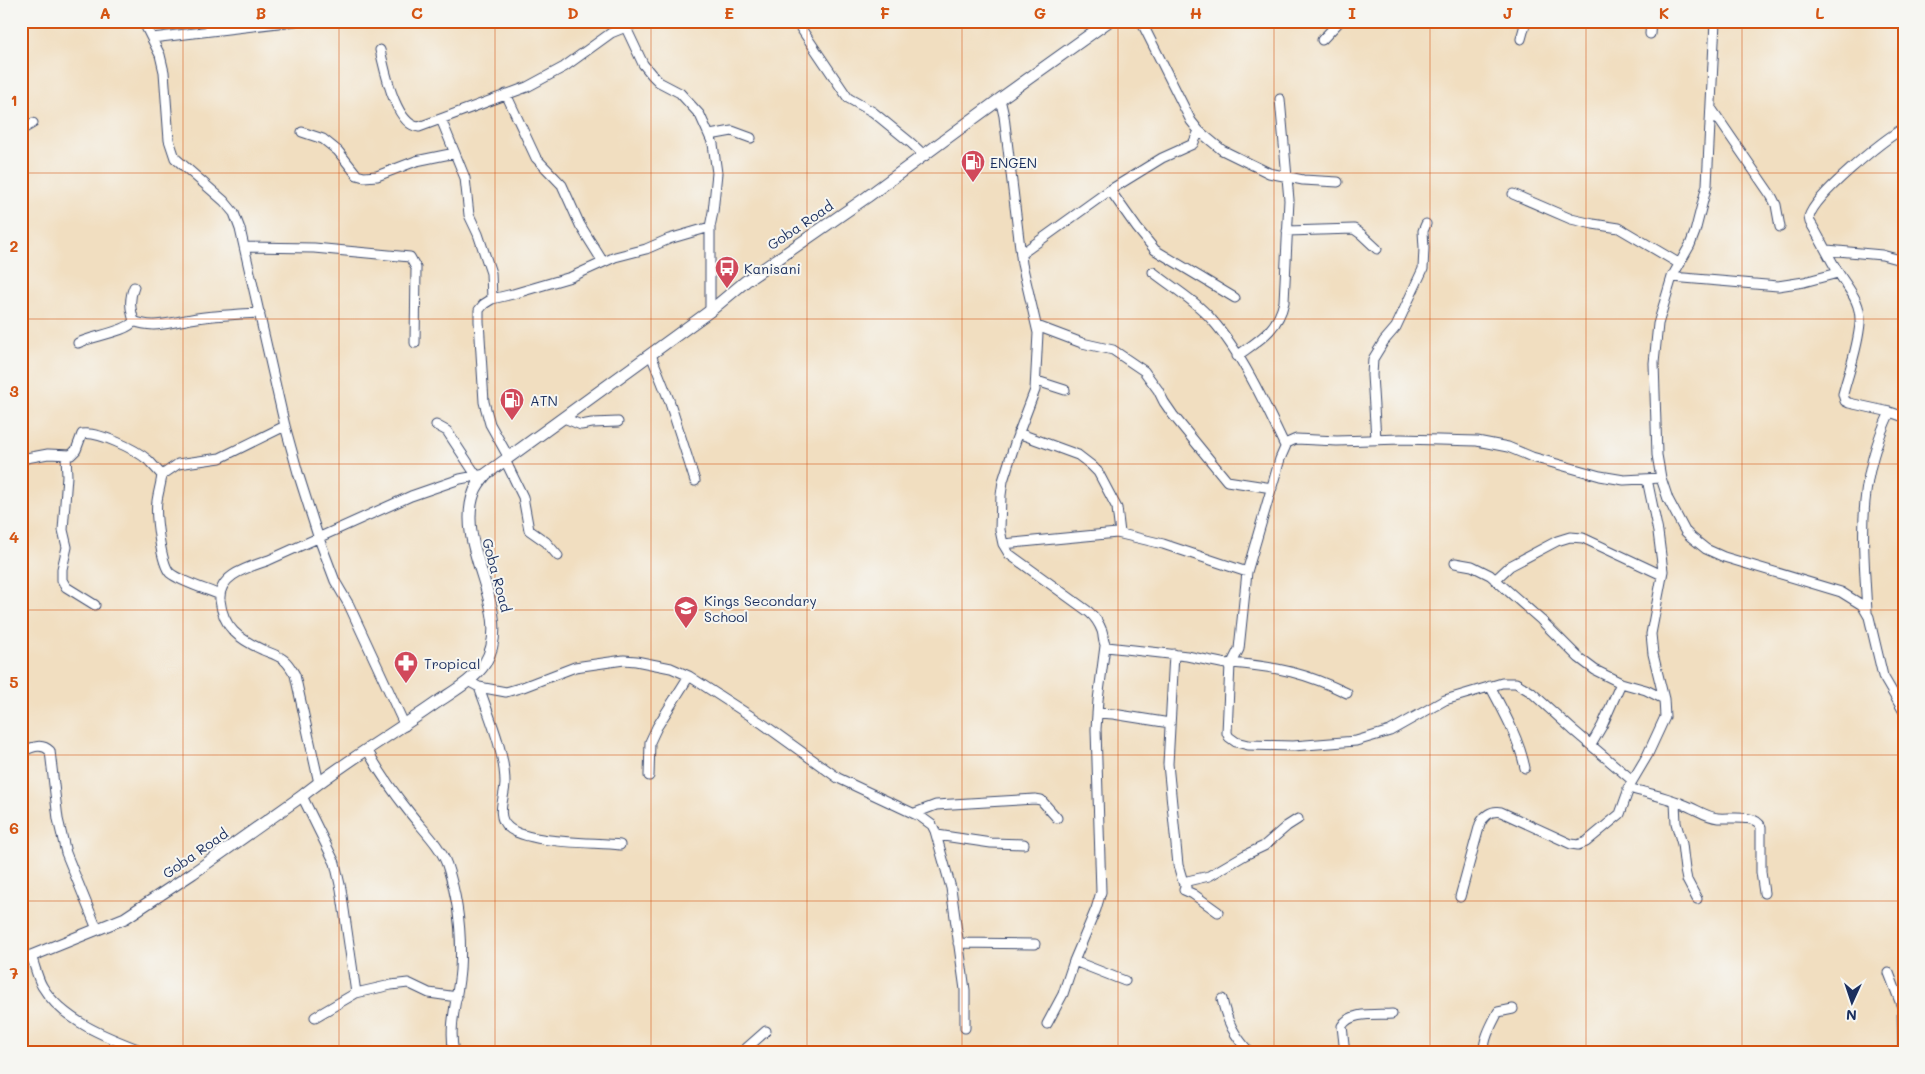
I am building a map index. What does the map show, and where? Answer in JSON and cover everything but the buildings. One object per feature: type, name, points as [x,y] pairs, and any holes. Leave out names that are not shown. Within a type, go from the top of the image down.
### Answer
[{"type":"main road","name":"Goba Road","points":[[26,957],[125,918],[302,796],[319,782],[405,726],[468,681],[485,663],[492,645],[494,633],[493,616],[472,542],[470,521],[474,493],[481,474],[507,459],[564,418],[710,311],[746,280],[924,156],[1109,21]]},
{"type":"street","points":[[143,21],[160,55],[164,72],[169,140],[175,158],[224,201],[234,213],[245,248],[285,426],[318,536],[335,581],[349,605],[405,726]]},
{"type":"street","points":[[152,38],[295,21]]},
{"type":"street","points":[[613,21],[626,28],[643,64],[659,82],[680,93],[687,100],[700,115],[710,135],[716,154],[718,173],[710,227],[710,311]]},
{"type":"street","points":[[380,50],[396,106],[413,126],[420,127],[527,87],[551,75],[611,33],[641,21]]},
{"type":"street","points":[[796,21],[848,98],[873,112],[924,156]]},
{"type":"street","points":[[1141,21],[1191,121],[1222,150],[1268,173],[1287,177],[1338,182]]},
{"type":"street","points":[[1322,40],[1340,21]]},
{"type":"street","points":[[1521,39],[1526,21]]},
{"type":"street","points":[[1650,34],[1651,21]]},
{"type":"street","points":[[1715,21],[1707,185],[1695,232],[1672,278],[1658,324],[1654,363],[1656,455],[1661,478],[1668,499],[1685,531],[1706,549],[1724,557],[1840,592],[1856,601],[1867,613]]},
{"type":"street","points":[[506,94],[536,158],[562,185],[580,225],[602,262]]},
{"type":"street","points":[[1000,99],[1004,116],[1021,254],[1037,326],[1037,381],[1034,395],[1018,433],[1002,488],[1000,526],[1003,544],[1009,554],[1089,612],[1100,628],[1105,646],[1096,713],[1101,892],[1063,994],[1048,1024]]},
{"type":"street","points":[[1237,356],[1272,330],[1280,317],[1285,298],[1289,200],[1280,99]]},
{"type":"street","points":[[1711,107],[1772,197],[1776,205],[1780,228]]},
{"type":"street","points":[[442,119],[466,182],[469,215],[478,234],[491,272],[492,298]]},
{"type":"street","points":[[21,130],[34,123]]},
{"type":"street","points":[[1904,128],[1890,136],[1857,163],[1811,211],[1809,217],[1838,272],[1855,296],[1860,315],[1857,344],[1843,394],[1845,399],[1848,403],[1904,417]]},
{"type":"street","points":[[1021,254],[1110,190],[1162,158],[1193,144],[1199,130]]},
{"type":"street","points":[[710,135],[732,131],[750,138]]},
{"type":"street","points":[[302,132],[323,139],[338,150],[357,174],[364,177],[377,176],[416,161],[455,153]]},
{"type":"street","points":[[1110,190],[1151,246],[1235,298]]},
{"type":"street","points":[[1513,194],[1571,219],[1618,228],[1680,264]]},
{"type":"street","points":[[1376,439],[1372,384],[1373,358],[1396,327],[1423,269],[1423,231],[1426,224]]},
{"type":"street","points":[[558,556],[546,542],[529,530],[524,499],[490,424],[484,402],[479,315],[481,307],[492,298],[513,294],[574,276],[602,262],[627,253],[646,249],[669,238],[710,227]]},
{"type":"street","points":[[1287,231],[1354,229],[1377,249]]},
{"type":"street","points":[[245,248],[326,249],[410,257],[416,268],[415,343]]},
{"type":"street","points":[[1826,250],[1882,255],[1904,261]]},
{"type":"street","points":[[1153,272],[1212,319],[1264,401],[1285,446]]},
{"type":"street","points":[[1672,278],[1778,286],[1804,282],[1838,272]]},
{"type":"street","points":[[78,343],[128,328],[134,320],[130,300],[134,287]]},
{"type":"street","points":[[134,320],[149,325],[159,325],[197,318],[260,313]]},
{"type":"street","points":[[1037,326],[1082,343],[1113,350],[1135,364],[1152,380],[1174,415],[1227,481],[1272,488]]},
{"type":"street","points":[[651,355],[669,400],[695,480]]},
{"type":"street","points":[[1037,381],[1065,390]]},
{"type":"street","points":[[1890,412],[1878,436],[1864,492],[1862,530],[1867,613],[1880,668],[1904,712]]},
{"type":"street","points":[[564,418],[581,425],[618,422]]},
{"type":"street","points":[[319,782],[295,675],[282,658],[260,648],[232,631],[222,614],[220,595],[224,582],[318,536],[411,496],[481,474],[447,432],[436,425]]},
{"type":"street","points":[[220,595],[176,577],[169,572],[165,565],[157,519],[157,502],[162,475],[178,464],[220,458],[285,426]]},
{"type":"street","points":[[21,459],[48,454],[74,454],[82,434],[91,433],[127,447],[147,460],[162,475]]},
{"type":"street","points":[[1018,433],[1078,455],[1091,464],[1098,472],[1116,508],[1120,533]]},
{"type":"street","points":[[1661,478],[1624,480],[1600,476],[1532,457],[1508,447],[1485,442],[1376,439],[1337,441],[1296,439],[1288,442],[1285,446],[1247,572],[1239,649],[1231,664],[1227,733],[1236,742],[1248,745],[1293,746],[1364,739],[1397,728],[1445,700],[1505,682],[1516,683],[1523,686],[1590,745],[1630,784],[1714,817],[1736,818],[1755,821],[1760,824],[1764,893]]},
{"type":"street","points":[[66,455],[67,476],[63,530],[67,547],[62,569],[62,580],[66,587],[95,605]]},
{"type":"street","points":[[1460,897],[1480,824],[1485,816],[1494,812],[1501,812],[1570,844],[1578,845],[1592,838],[1620,814],[1630,784],[1644,762],[1664,720],[1666,713],[1664,699],[1653,654],[1651,634],[1662,575],[1658,532],[1648,479]]},
{"type":"street","points":[[1003,544],[1120,533],[1163,544],[1247,572]]},
{"type":"street","points":[[1495,580],[1510,566],[1558,541],[1570,537],[1583,538],[1662,575]]},
{"type":"street","points":[[1455,563],[1477,568],[1495,580],[1541,620],[1578,658],[1595,670],[1621,683],[1646,690],[1664,699]]},
{"type":"street","points":[[1105,646],[1174,654],[1231,664],[1271,666],[1299,673],[1347,693]]},
{"type":"street","points":[[1174,654],[1168,770],[1178,865],[1182,882],[1186,887],[1184,890],[1193,894],[1218,912]]},
{"type":"street","points":[[468,681],[480,687],[500,692],[514,690],[575,667],[624,660],[671,668],[689,676],[763,724],[838,778],[915,813],[932,825],[937,835],[950,888],[965,990],[965,1028]]},
{"type":"street","points":[[649,776],[650,742],[657,727],[689,676]]},
{"type":"street","points":[[1590,745],[1602,726],[1621,683]]},
{"type":"street","points":[[1490,686],[1509,724],[1525,768]]},
{"type":"street","points":[[480,687],[504,764],[505,784],[501,815],[505,825],[523,835],[547,839],[620,845]]},
{"type":"street","points":[[1096,713],[1170,724]]},
{"type":"street","points":[[21,752],[38,746],[44,746],[50,751],[58,819],[66,853],[98,929]]},
{"type":"street","points":[[368,750],[391,790],[441,850],[447,863],[457,909],[460,936],[460,971],[451,1033],[454,1053]]},
{"type":"street","points":[[302,796],[335,863],[341,889],[356,993]]},
{"type":"street","points":[[915,813],[936,805],[1035,799],[1041,800],[1057,818]]},
{"type":"street","points":[[1675,802],[1676,823],[1682,844],[1687,880],[1697,900]]},
{"type":"street","points":[[1182,882],[1209,876],[1244,855],[1264,846],[1298,819]]},
{"type":"street","points":[[937,835],[991,843],[1024,844]]},
{"type":"street","points":[[958,943],[1035,944]]},
{"type":"street","points":[[26,957],[52,1001],[66,1014],[129,1049],[148,1053]]},
{"type":"street","points":[[1074,961],[1125,981]]},
{"type":"street","points":[[1889,973],[1902,1008],[1903,1053]]},
{"type":"street","points":[[315,1017],[356,993],[392,985],[408,983],[429,993],[457,997]]},
{"type":"street","points":[[1222,999],[1226,1018],[1231,1028],[1250,1053]]},
{"type":"street","points":[[1484,1053],[1490,1029],[1498,1012],[1514,1009]]},
{"type":"street","points":[[1345,1053],[1342,1026],[1348,1019],[1360,1016],[1392,1014]]},
{"type":"street","points":[[741,1053],[766,1031]]},
{"type":"place","name":"ENGEN","points":[[973,183]]},
{"type":"place","name":"Kanisani","points":[[727,289]]},
{"type":"place","name":"ATN","points":[[512,421]]},
{"type":"place","name":"Kings Secondary School","points":[[686,629]]},
{"type":"place","name":"Tropical","points":[[406,684]]}]
